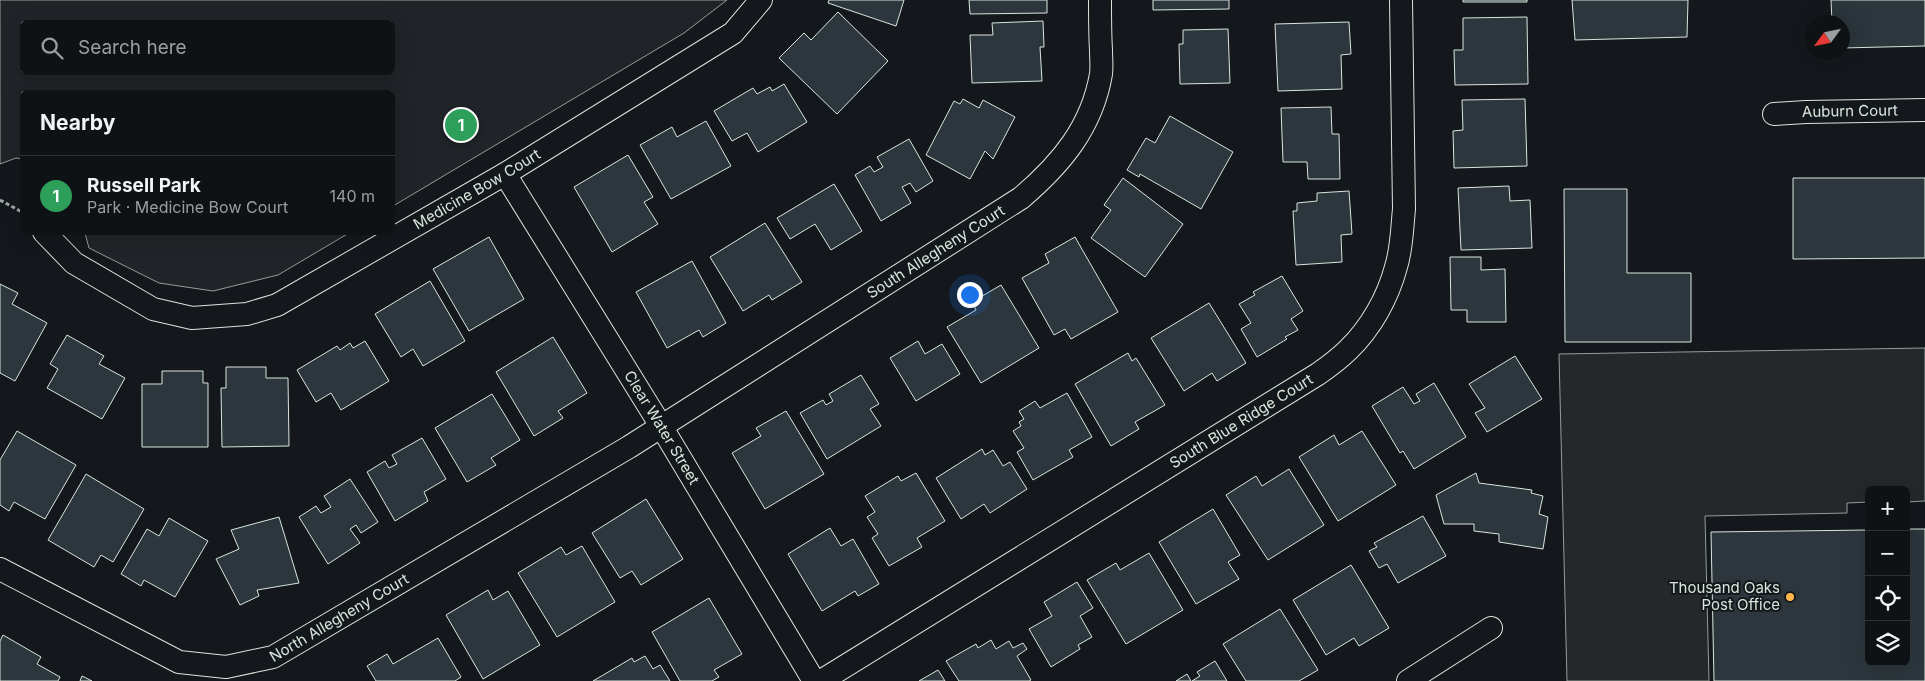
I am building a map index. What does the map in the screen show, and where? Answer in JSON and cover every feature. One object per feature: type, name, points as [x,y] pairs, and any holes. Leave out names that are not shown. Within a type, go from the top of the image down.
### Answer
[{"type":"street","name":"Medicine Bow Court","points":[[47,235],[74,263],[153,309],[192,318],[247,314],[277,305],[505,174],[733,33],[761,0]]},
{"type":"street","name":"South Allegheny Court","points":[[661,426],[1021,198],[1047,176],[1073,144],[1091,107],[1101,73],[1100,0]]},
{"type":"street","name":"South Blue Ridge Court","points":[[821,681],[1318,374],[1348,350],[1372,320],[1382,303],[1396,267],[1401,240],[1404,209],[1401,0]]},
{"type":"street","name":"Auburn Court","points":[[1774,114],[1925,110]]},
{"type":"street","name":"Clear Water Street","points":[[505,174],[661,426],[814,681]]},
{"type":"street","name":"North Allegheny Court","points":[[0,569],[179,662],[226,667],[273,657],[629,447],[661,426]]},
{"type":"street","points":[[1408,681],[1491,628]]},
{"type":"path","points":[[0,200],[20,211]]},
{"type":"shaded area","points":[[0,0],[727,0],[684,33],[395,205],[395,90],[20,90],[20,159],[16,158],[0,164]]},
{"type":"shaded area","points":[[86,235],[346,235],[278,275],[213,291],[159,283],[89,248]]},
{"type":"shaded area","points":[[1925,348],[1925,501],[1910,502],[1910,486],[1865,486],[1865,502],[1847,503],[1847,513],[1705,516],[1709,681],[1567,681],[1559,354]]},
{"type":"building","points":[[829,0],[904,0],[896,26],[828,3]]},
{"type":"building","points":[[969,0],[1047,0],[1047,13],[970,14]]},
{"type":"building","points":[[1153,0],[1229,0],[1229,9],[1153,10]]},
{"type":"building","points":[[1463,0],[1527,0],[1527,2],[1463,2]]},
{"type":"building","points":[[1572,0],[1688,0],[1687,37],[1575,40]]},
{"type":"building","points":[[1831,0],[1925,0],[1925,46],[1850,48],[1850,15],[1832,15]]},
{"type":"building","points":[[838,12],[888,61],[837,114],[779,58],[804,33],[811,40]]},
{"type":"building","points":[[1527,17],[1528,84],[1455,85],[1454,50],[1463,50],[1463,18]]},
{"type":"building","points":[[1043,21],[1044,47],[1040,47],[1042,81],[972,83],[970,35],[993,35],[992,23]]},
{"type":"building","points":[[1349,22],[1351,54],[1341,55],[1342,89],[1278,91],[1275,24]]},
{"type":"building","points":[[1228,29],[1230,83],[1180,84],[1179,44],[1183,44],[1183,30]]},
{"type":"building","points":[[784,84],[807,122],[758,152],[747,133],[732,141],[714,111],[753,88],[757,94],[770,87],[772,91]]},
{"type":"building","points":[[963,99],[979,108],[983,100],[1015,117],[993,159],[985,151],[970,179],[926,155],[954,101],[960,104]]},
{"type":"building","points":[[1525,99],[1527,166],[1454,168],[1453,131],[1463,130],[1462,100]]},
{"type":"building","points":[[1331,107],[1332,134],[1339,134],[1340,179],[1308,179],[1307,162],[1283,162],[1281,108]]},
{"type":"building","points":[[1170,116],[1233,152],[1201,209],[1140,174],[1139,177],[1127,170],[1146,138],[1155,143]]},
{"type":"building","points":[[706,121],[731,166],[671,199],[640,145],[672,127],[677,137]]},
{"type":"building","points":[[909,139],[933,181],[916,192],[910,183],[902,187],[911,203],[881,221],[855,175],[870,166],[874,172],[883,167],[877,157]]},
{"type":"building","points":[[628,155],[653,197],[644,202],[658,224],[612,252],[574,187]]},
{"type":"building","points":[[1123,178],[1183,224],[1145,277],[1091,238],[1111,210],[1104,205]]},
{"type":"building","points":[[1793,178],[1925,178],[1925,258],[1793,259]]},
{"type":"building","points":[[834,184],[862,231],[831,250],[815,224],[790,239],[777,218]]},
{"type":"building","points":[[1509,186],[1510,201],[1530,200],[1532,248],[1461,250],[1458,188]]},
{"type":"building","points":[[1564,189],[1627,189],[1627,273],[1691,273],[1691,342],[1565,342]]},
{"type":"building","points":[[1349,191],[1352,234],[1341,235],[1342,262],[1296,265],[1293,211],[1297,211],[1297,203],[1317,201],[1317,193]]},
{"type":"building","points":[[765,223],[802,282],[772,300],[769,295],[743,311],[710,257]]},
{"type":"building","points":[[489,237],[524,299],[469,331],[433,269]]},
{"type":"building","points":[[1075,237],[1118,312],[1071,339],[1065,329],[1054,335],[1022,278],[1049,263],[1045,254]]},
{"type":"building","points":[[1450,257],[1481,257],[1481,270],[1505,269],[1506,322],[1467,322],[1467,310],[1451,310]]},
{"type":"building","points":[[692,261],[726,323],[703,337],[699,330],[667,348],[636,292]]},
{"type":"building","points":[[1282,276],[1303,311],[1291,319],[1298,330],[1257,357],[1241,329],[1251,323],[1239,304],[1255,295],[1253,292]]},
{"type":"building","points":[[430,281],[465,341],[423,366],[413,349],[401,357],[375,314]]},
{"type":"building","points":[[0,284],[18,293],[12,304],[47,323],[15,381],[0,373]]},
{"type":"building","points":[[1001,285],[1039,348],[981,383],[947,327],[976,310],[972,302]]},
{"type":"building","points":[[1209,303],[1246,363],[1217,381],[1212,373],[1184,391],[1151,338]]},
{"type":"building","points":[[67,335],[104,356],[99,364],[125,378],[102,419],[47,388],[58,369],[50,364]]},
{"type":"building","points":[[553,337],[587,393],[558,411],[563,418],[534,436],[496,372]]},
{"type":"building","points":[[365,341],[389,381],[341,410],[331,393],[316,402],[297,370],[337,346],[340,350],[350,343],[353,348]]},
{"type":"building","points":[[918,341],[925,354],[942,344],[960,374],[916,401],[890,358]]},
{"type":"building","points":[[1128,353],[1132,361],[1136,358],[1165,405],[1135,422],[1139,429],[1111,446],[1075,384]]},
{"type":"building","points":[[1515,356],[1542,399],[1487,432],[1475,413],[1485,408],[1469,384]]},
{"type":"building","points":[[226,367],[266,367],[266,378],[288,378],[289,446],[222,447],[221,388],[226,388]]},
{"type":"building","points":[[162,371],[203,371],[203,383],[208,383],[208,447],[142,447],[142,384],[162,384]]},
{"type":"building","points":[[861,375],[879,404],[870,409],[881,426],[827,459],[800,413],[823,400],[826,405],[833,401],[829,394]]},
{"type":"building","points":[[1434,383],[1466,437],[1414,469],[1403,451],[1400,453],[1372,406],[1403,387],[1414,404],[1420,401],[1416,394]]},
{"type":"building","points":[[1067,393],[1092,437],[1069,450],[1073,457],[1033,480],[1017,452],[1024,448],[1013,431],[1021,426],[1019,422],[1024,419],[1019,411],[1035,401],[1040,408]]},
{"type":"building","points":[[492,394],[520,440],[491,458],[496,465],[467,482],[435,428]]},
{"type":"building","points":[[786,411],[824,474],[765,509],[732,453],[761,436],[756,428]]},
{"type":"building","points":[[17,431],[76,465],[45,519],[14,502],[9,511],[0,505],[0,460]]},
{"type":"building","points":[[1362,431],[1396,485],[1338,521],[1299,457],[1334,435],[1339,445]]},
{"type":"building","points":[[422,438],[446,479],[424,492],[428,501],[395,521],[367,472],[385,461],[389,468],[397,464],[392,455]]},
{"type":"building","points":[[982,449],[985,455],[993,450],[1003,466],[1010,462],[1027,489],[990,513],[984,504],[961,519],[936,478]]},
{"type":"building","points":[[1289,469],[1324,525],[1268,560],[1226,495],[1256,476],[1262,486]]},
{"type":"building","points":[[916,473],[945,521],[917,538],[922,547],[889,566],[872,538],[878,534],[867,517],[875,512],[865,496],[898,476],[901,481]]},
{"type":"building","points":[[1476,473],[1479,483],[1532,490],[1531,493],[1543,496],[1539,514],[1548,517],[1543,549],[1499,542],[1499,534],[1474,531],[1474,524],[1444,524],[1436,495]]},
{"type":"building","points":[[86,474],[144,509],[113,562],[101,555],[94,567],[48,540]]},
{"type":"building","points":[[350,479],[378,522],[361,533],[356,525],[350,529],[360,543],[328,564],[299,517],[316,506],[321,513],[331,507],[324,496]]},
{"type":"building","points":[[646,499],[683,559],[641,585],[632,571],[620,578],[592,533]]},
{"type":"building","points":[[1213,509],[1240,555],[1228,562],[1239,579],[1196,604],[1159,542]]},
{"type":"building","points":[[1423,516],[1446,556],[1398,583],[1387,564],[1379,568],[1369,551],[1377,547],[1374,543]]},
{"type":"building","points":[[279,517],[299,583],[257,590],[259,596],[240,605],[216,559],[239,549],[231,530]]},
{"type":"building","points":[[169,518],[208,541],[175,597],[144,580],[141,586],[121,574],[147,529],[159,536]]},
{"type":"building","points":[[830,528],[841,546],[853,539],[879,584],[858,596],[855,591],[822,611],[788,554]]},
{"type":"building","name":"Thousand Oaks Post Office","points":[[1910,529],[1925,529],[1925,681],[1714,681],[1711,532],[1865,530],[1865,666],[1910,666]]},
{"type":"building","points":[[582,546],[615,602],[557,637],[518,573],[561,547],[566,555]]},
{"type":"building","points":[[1149,553],[1183,610],[1126,644],[1087,580],[1116,563],[1120,570]]},
{"type":"building","points":[[1351,565],[1389,628],[1359,646],[1354,638],[1326,655],[1293,600]]},
{"type":"building","points":[[1077,582],[1093,608],[1080,616],[1092,637],[1078,645],[1080,649],[1051,667],[1029,629],[1052,616],[1044,602]]},
{"type":"building","points":[[488,590],[493,600],[508,591],[540,645],[483,679],[446,615]]},
{"type":"building","points":[[709,598],[742,654],[714,670],[719,677],[712,681],[680,681],[652,632]]},
{"type":"building","points":[[1280,609],[1318,670],[1299,681],[1246,681],[1223,644]]},
{"type":"building","points":[[3,635],[41,657],[37,664],[60,677],[58,681],[0,681],[0,641]]},
{"type":"building","points":[[438,638],[461,677],[455,681],[376,681],[367,666],[387,654],[393,664]]},
{"type":"building","points":[[991,640],[996,649],[1009,641],[1013,648],[1023,643],[1027,649],[1017,656],[1031,680],[959,681],[946,661],[976,644],[978,648]]},
{"type":"building","points":[[645,656],[653,669],[660,665],[670,681],[593,681],[632,658],[634,662]]},
{"type":"building","points":[[1215,661],[1227,681],[1192,681],[1200,676],[1197,672]]},
{"type":"building","points":[[938,670],[945,681],[919,681]]},
{"type":"building","points":[[1187,674],[1191,681],[1176,681]]},
{"type":"building","points":[[82,676],[92,681],[80,681]]},
{"type":"place","name":"Russell Park","points":[[461,125]]},
{"type":"place","name":"Thousand Oaks Post Office","points":[[1790,597]]}]
